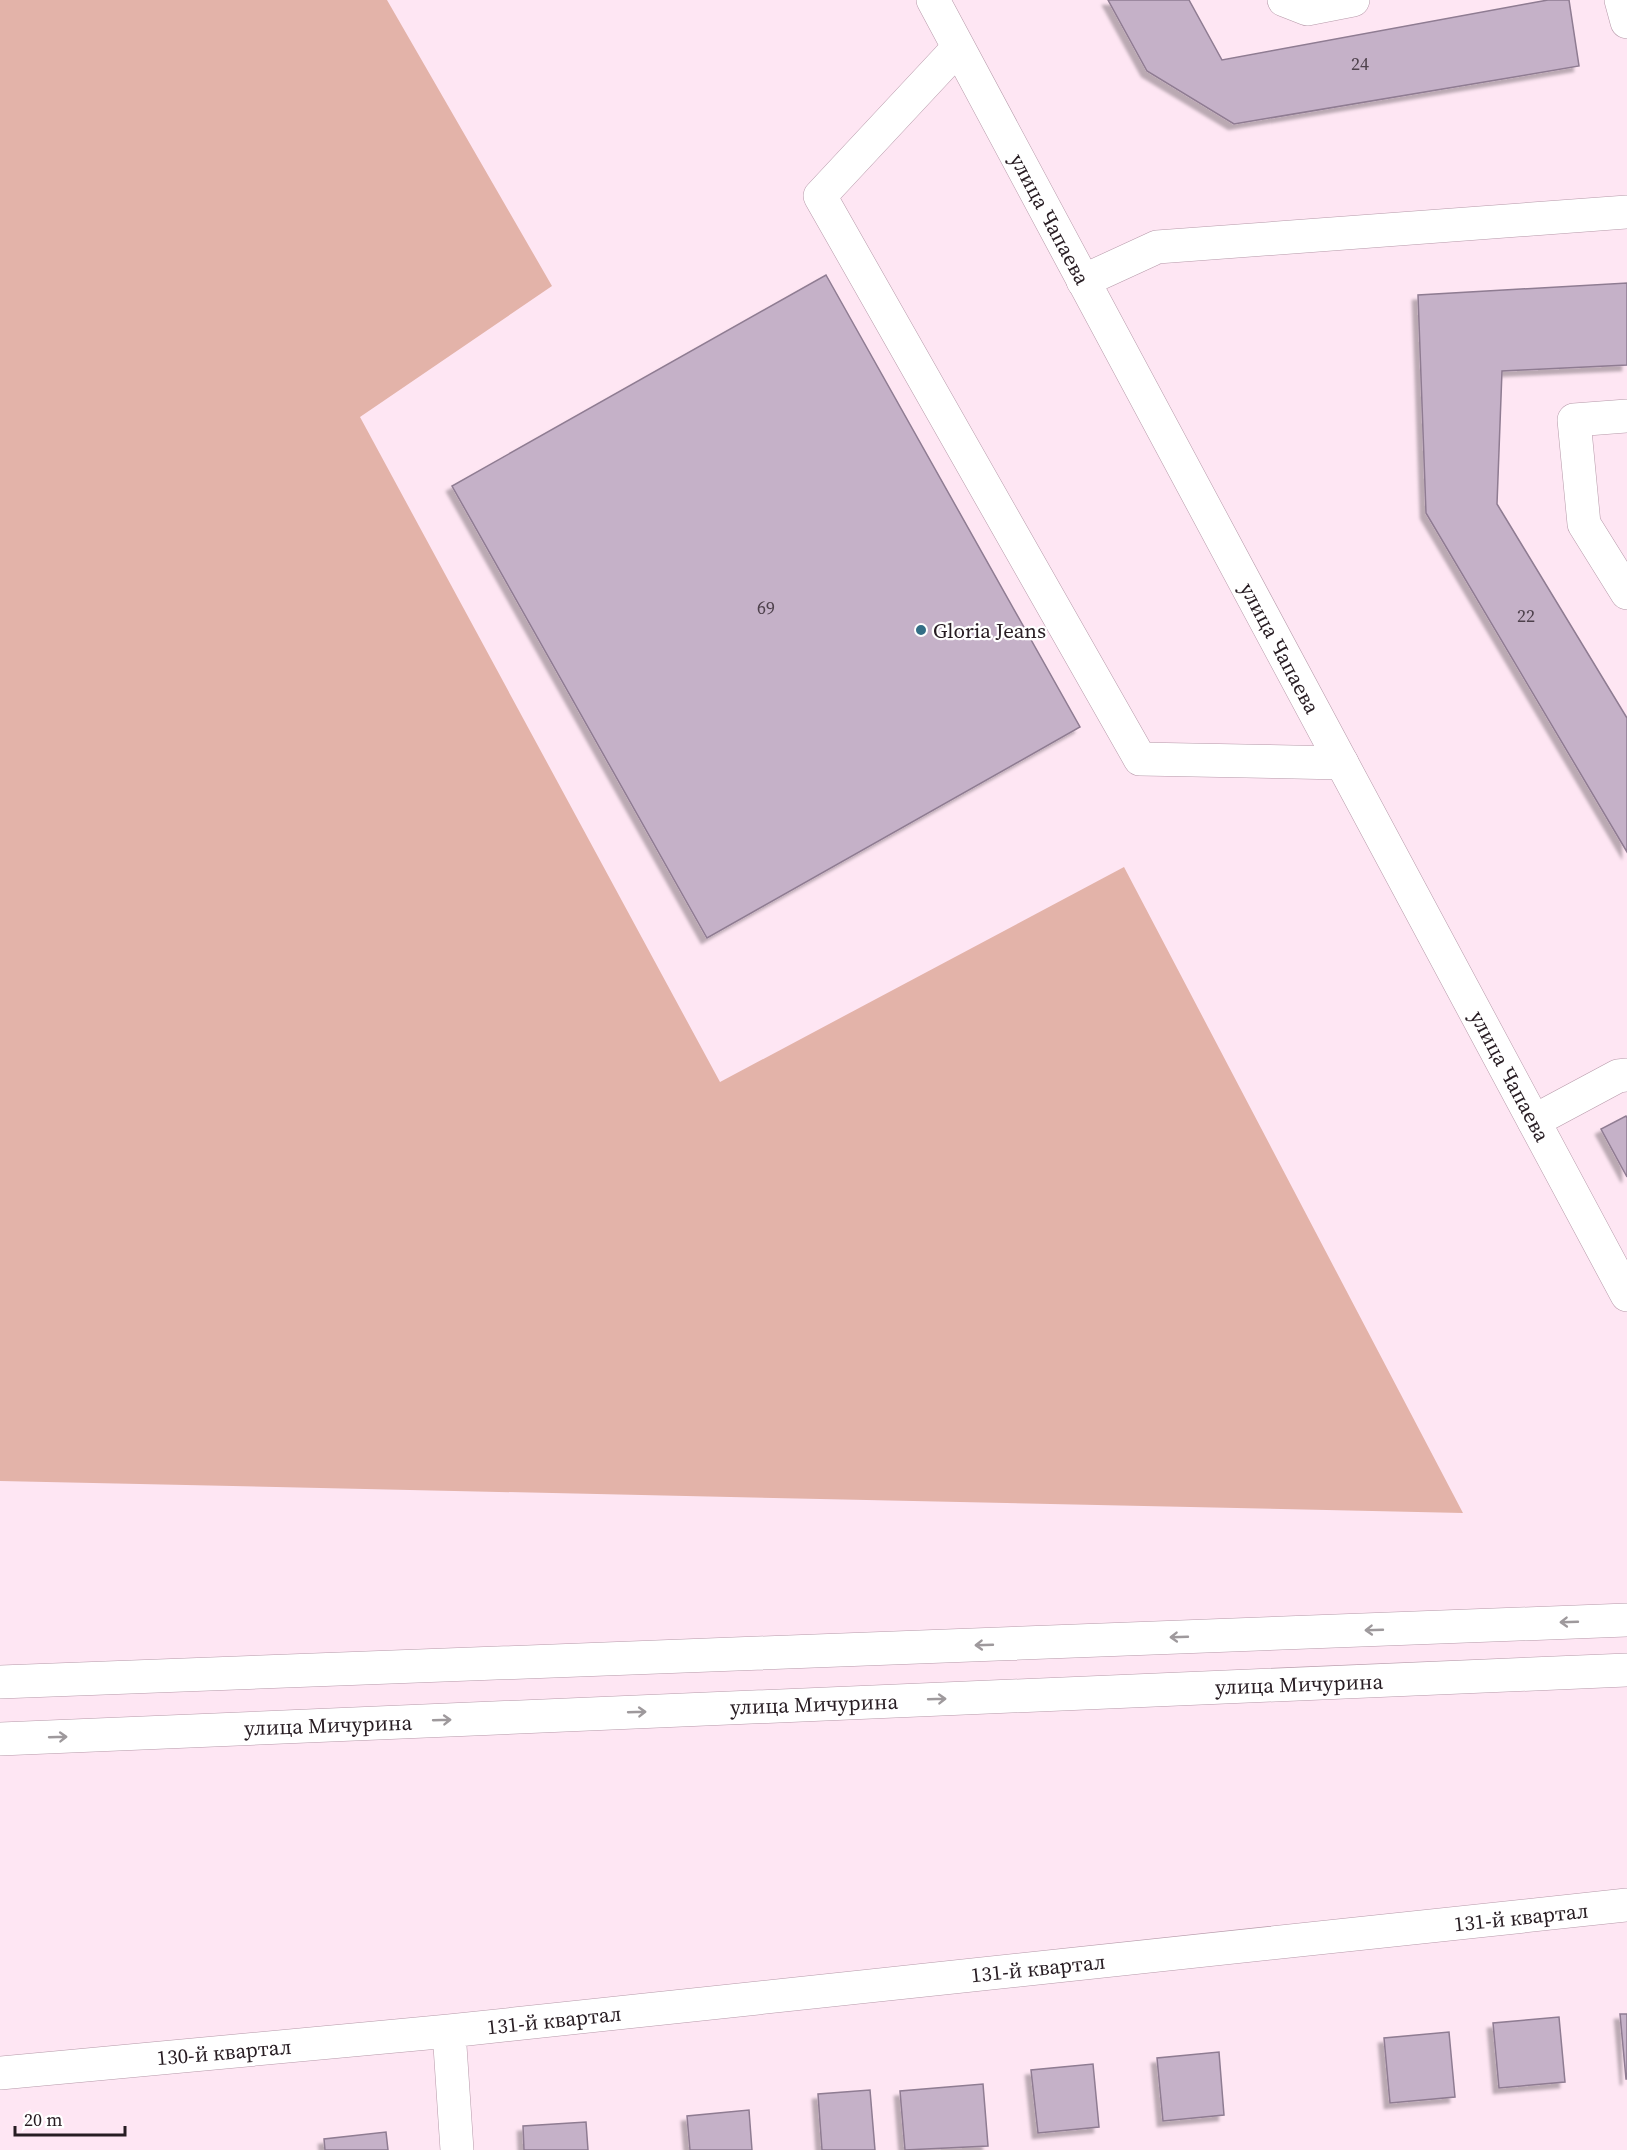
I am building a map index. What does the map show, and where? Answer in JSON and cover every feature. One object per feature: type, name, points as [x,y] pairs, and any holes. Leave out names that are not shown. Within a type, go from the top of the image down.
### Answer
[{"type":"street","name":"улица Чапаева","points":[[933,0],[1627,1295]]},
{"type":"street","points":[[1284,0],[1306,9],[1353,0]]},
{"type":"street","points":[[1621,0],[1627,22]]},
{"type":"street","points":[[958,48],[820,196],[1140,759],[1342,763]]},
{"type":"street","points":[[1083,281],[1157,247],[1627,212]]},
{"type":"street","points":[[1627,416],[1574,420],[1584,524],[1627,593]]},
{"type":"street","points":[[1534,1120],[1618,1076],[1627,1075]]},
{"type":"street","points":[[0,1682],[1627,1620]]},
{"type":"street","name":"улица Мичурина","points":[[0,1739],[1627,1670]]},
{"type":"street","name":"131-й квартал","points":[[448,2031],[1627,1905]]},
{"type":"street","points":[[448,2031],[457,2150]]},
{"type":"street","name":"130-й квартал","points":[[0,2073],[448,2031]]},
{"type":"shaded area","points":[[0,0],[387,0],[552,286],[360,417],[720,1082],[1124,867],[1463,1513],[0,1481]]},
{"type":"building","points":[[1108,0],[1189,0],[1222,60],[1548,0],[1569,0],[1579,66],[1234,124],[1147,71]]},
{"type":"building","points":[[826,275],[1080,727],[707,938],[452,486]]},
{"type":"building","points":[[1627,283],[1627,365],[1502,371],[1497,504],[1627,718],[1627,852],[1426,513],[1418,295]]},
{"type":"building","points":[[1626,1116],[1627,1118],[1627,1177],[1601,1129]]},
{"type":"building","points":[[1620,2014],[1627,2014],[1627,2079],[1626,2079]]},
{"type":"building","points":[[1559,2017],[1565,2082],[1499,2088],[1493,2023]]},
{"type":"building","points":[[1449,2032],[1455,2097],[1390,2103],[1384,2038]]},
{"type":"building","points":[[1219,2052],[1224,2115],[1163,2121],[1157,2058]]},
{"type":"building","points":[[1093,2064],[1099,2127],[1038,2133],[1031,2070]]},
{"type":"building","points":[[983,2084],[988,2146],[905,2150],[900,2091]]},
{"type":"building","points":[[870,2090],[875,2150],[822,2150],[818,2094]]},
{"type":"building","points":[[749,2110],[752,2150],[690,2150],[687,2116]]},
{"type":"building","points":[[586,2122],[588,2150],[524,2150],[523,2126]]},
{"type":"building","points":[[386,2132],[388,2150],[325,2150],[324,2139]]},
{"type":"place","name":"Gloria Jeans","points":[[921,630]]}]
